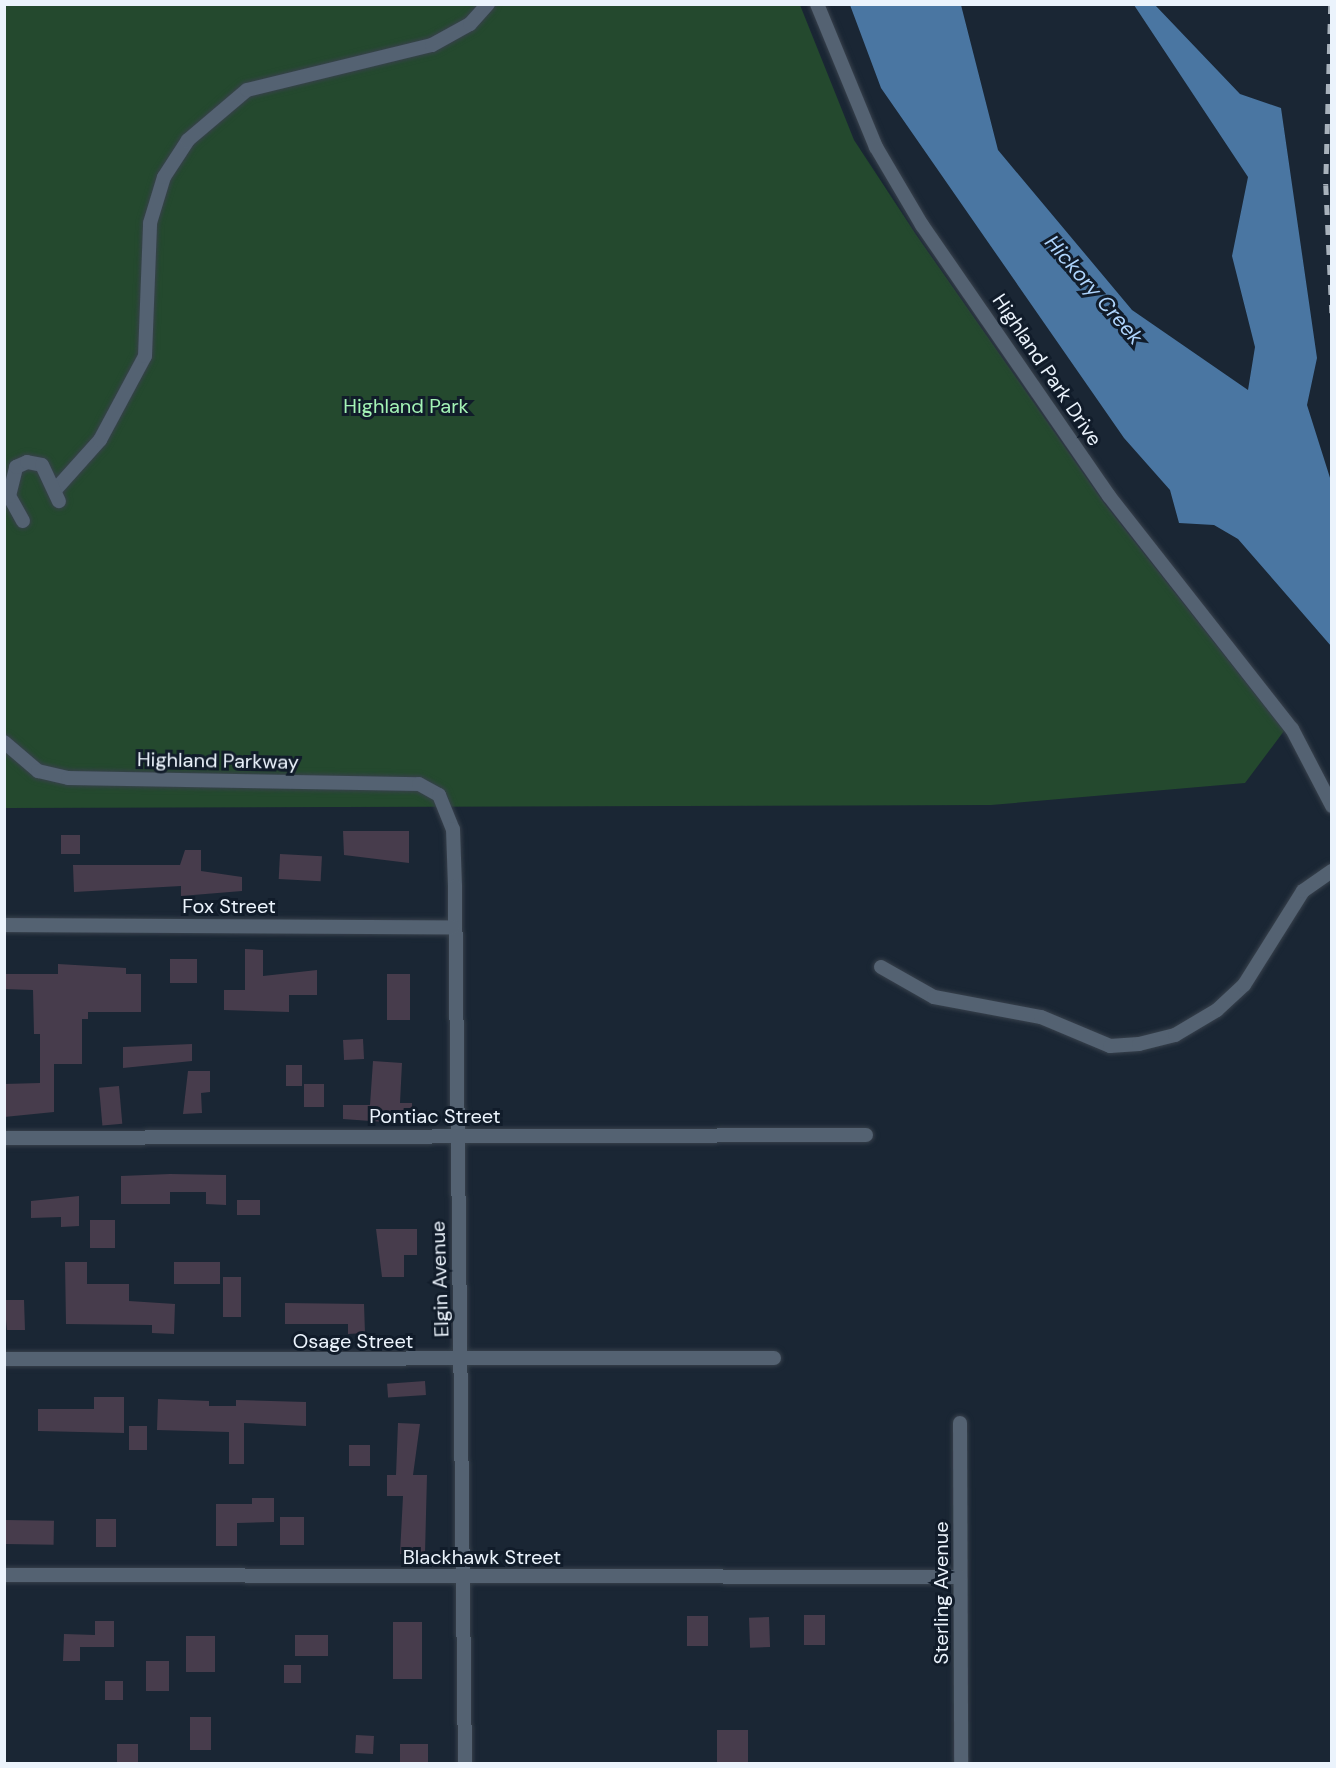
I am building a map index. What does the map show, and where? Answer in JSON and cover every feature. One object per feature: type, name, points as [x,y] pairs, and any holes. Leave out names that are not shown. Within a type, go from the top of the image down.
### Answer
[{"type":"street","points":[[23,521],[9,496],[16,467],[27,462],[42,465],[57,495],[100,440],[145,356],[150,223],[164,177],[188,140],[247,90],[432,45],[470,24],[488,4]]},
{"type":"street","name":"Highland Park Drive","points":[[817,4],[876,147],[922,225],[1109,496],[1292,729],[1332,806]]},
{"type":"street","name":"Highland Parkway","points":[[4,742],[38,771],[68,778],[419,784],[439,795]]},
{"type":"street","name":"Elgin Avenue","points":[[439,795],[453,829],[456,1135],[462,1360],[461,1576],[465,1764]]},
{"type":"street","points":[[881,967],[933,997],[1041,1017],[1110,1046],[1139,1044],[1175,1035],[1217,1010],[1244,985],[1303,891],[1332,871]]},
{"type":"street","name":"Fox Street","points":[[4,925],[453,927]]},
{"type":"street","name":"Pontiac Street","points":[[4,1138],[866,1135]]},
{"type":"street","name":"Osage Street","points":[[4,1359],[774,1358]]},
{"type":"street","name":"Sterling Avenue","points":[[960,1423],[961,1764]]},
{"type":"street","name":"Blackhawk Street","points":[[4,1575],[960,1577]]},
{"type":"green space","name":"Highland Park","points":[[4,5],[800,5],[854,140],[917,236],[1104,503],[1284,731],[1245,783],[991,805],[5,808]]},
{"type":"water","name":"Hickory Creek","points":[[850,5],[961,5],[998,150],[1132,310],[1248,390],[1255,347],[1232,256],[1248,177],[1134,5],[1155,5],[1240,94],[1281,108],[1317,358],[1307,405],[1331,481],[1331,646],[1238,539],[1214,525],[1179,523],[1170,490],[1124,438],[881,88]]},
{"type":"building","points":[[343,831],[409,831],[409,863],[344,855]]},
{"type":"building","points":[[61,835],[80,835],[80,854],[61,854]]},
{"type":"building","points":[[185,850],[201,850],[201,871],[242,877],[242,891],[181,896],[181,886],[74,892],[73,865],[180,865]]},
{"type":"building","points":[[280,854],[322,856],[321,881],[279,879]]},
{"type":"building","points":[[245,949],[263,950],[263,976],[317,970],[317,995],[289,995],[289,1012],[224,1010],[224,990],[245,990]]},
{"type":"building","points":[[170,959],[197,959],[197,983],[170,983]]},
{"type":"building","points":[[58,964],[126,968],[126,974],[141,974],[141,1012],[88,1012],[88,1019],[82,1019],[82,1064],[54,1064],[54,1112],[4,1117],[4,1084],[40,1083],[40,1034],[34,1034],[33,990],[4,989],[4,974],[58,974]]},
{"type":"building","points":[[387,974],[410,974],[410,1020],[387,1020]]},
{"type":"building","points":[[363,1039],[364,1059],[344,1060],[343,1040]]},
{"type":"building","points":[[192,1044],[192,1061],[123,1068],[123,1047]]},
{"type":"building","points":[[373,1061],[402,1063],[400,1103],[412,1103],[412,1124],[343,1119],[343,1105],[370,1105]]},
{"type":"building","points":[[286,1065],[302,1065],[302,1086],[286,1086]]},
{"type":"building","points":[[188,1071],[210,1071],[210,1092],[201,1093],[202,1113],[183,1114]]},
{"type":"building","points":[[304,1084],[324,1084],[324,1107],[304,1107]]},
{"type":"building","points":[[119,1086],[122,1124],[102,1126],[99,1088]]},
{"type":"building","points":[[226,1175],[226,1205],[206,1204],[206,1192],[170,1192],[170,1204],[121,1204],[121,1176]]},
{"type":"building","points":[[79,1196],[79,1226],[61,1227],[61,1217],[31,1218],[31,1201]]},
{"type":"building","points":[[237,1200],[260,1200],[260,1215],[237,1215]]},
{"type":"building","points":[[90,1220],[115,1220],[115,1248],[90,1248]]},
{"type":"building","points":[[376,1229],[417,1229],[417,1255],[404,1255],[404,1277],[382,1277]]},
{"type":"building","points":[[65,1262],[87,1262],[87,1284],[129,1284],[129,1301],[175,1304],[174,1334],[152,1333],[152,1325],[66,1324]]},
{"type":"building","points":[[174,1262],[220,1262],[220,1284],[174,1284]]},
{"type":"building","points":[[223,1277],[241,1277],[241,1317],[223,1317]]},
{"type":"building","points":[[4,1300],[24,1300],[25,1330],[7,1330]]},
{"type":"building","points":[[285,1303],[364,1304],[365,1333],[348,1334],[348,1324],[285,1324]]},
{"type":"building","points":[[425,1381],[426,1395],[388,1398],[387,1384]]},
{"type":"building","points":[[94,1397],[124,1397],[124,1433],[38,1431],[38,1409],[94,1409]]},
{"type":"building","points":[[158,1399],[209,1401],[209,1406],[236,1406],[236,1400],[306,1402],[306,1426],[244,1423],[244,1464],[229,1464],[229,1432],[157,1430]]},
{"type":"building","points":[[398,1423],[420,1424],[413,1475],[427,1475],[425,1554],[400,1554],[403,1496],[387,1496],[387,1475],[396,1475]]},
{"type":"building","points":[[129,1426],[147,1426],[147,1450],[129,1450]]},
{"type":"building","points":[[349,1445],[370,1445],[370,1466],[349,1466]]},
{"type":"building","points":[[252,1498],[274,1498],[274,1522],[237,1523],[237,1546],[216,1546],[216,1504],[252,1504]]},
{"type":"building","points":[[280,1517],[304,1517],[304,1545],[280,1545]]},
{"type":"building","points":[[96,1519],[116,1519],[116,1547],[96,1547]]},
{"type":"building","points":[[5,1520],[54,1521],[54,1545],[5,1544]]},
{"type":"building","points":[[804,1615],[825,1615],[825,1645],[804,1645]]},
{"type":"building","points":[[687,1616],[708,1616],[708,1646],[687,1646]]},
{"type":"building","points":[[769,1617],[770,1647],[750,1648],[749,1618]]},
{"type":"building","points":[[95,1621],[114,1621],[114,1647],[80,1647],[80,1661],[63,1661],[64,1634],[95,1635]]},
{"type":"building","points":[[393,1622],[422,1622],[422,1679],[393,1679]]},
{"type":"building","points":[[295,1635],[328,1635],[328,1656],[295,1656]]},
{"type":"building","points":[[186,1636],[215,1636],[215,1672],[186,1672]]},
{"type":"building","points":[[146,1661],[169,1661],[169,1691],[146,1691]]},
{"type":"building","points":[[284,1665],[301,1665],[301,1683],[284,1683]]},
{"type":"building","points":[[105,1681],[123,1681],[123,1700],[105,1700]]},
{"type":"building","points":[[190,1717],[211,1717],[211,1750],[190,1750]]},
{"type":"building","points":[[717,1730],[748,1730],[748,1764],[717,1764]]},
{"type":"building","points":[[356,1735],[374,1736],[373,1754],[355,1753]]},
{"type":"building","points":[[117,1744],[138,1744],[138,1764],[117,1764]]},
{"type":"building","points":[[400,1744],[428,1744],[428,1764],[400,1764]]},
{"type":"railway","points":[[1331,4],[1326,185],[1332,313]]}]
